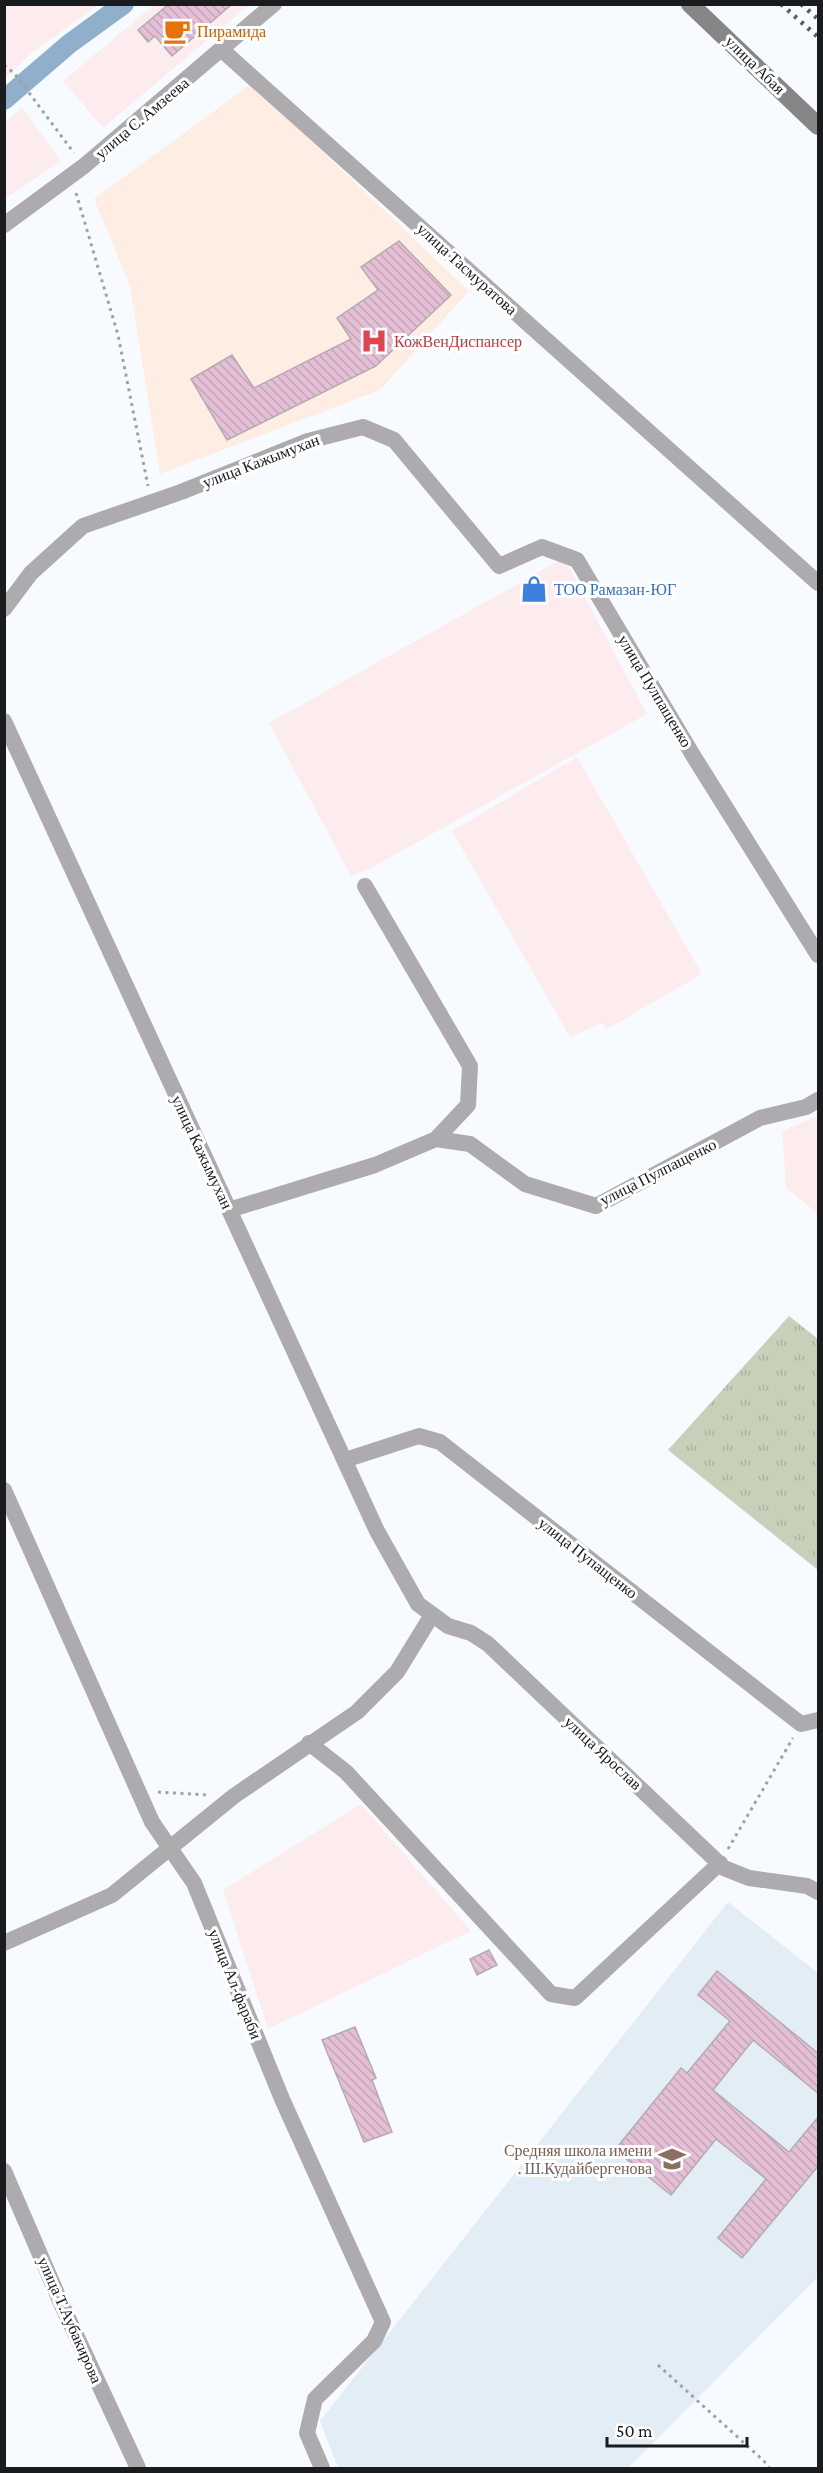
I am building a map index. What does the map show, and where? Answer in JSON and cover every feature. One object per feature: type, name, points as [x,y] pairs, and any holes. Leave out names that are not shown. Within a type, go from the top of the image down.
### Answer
[{"type":"main road","name":"улица Абая","points":[[690,4],[819,126]]},
{"type":"street","name":"улица С. Амзеева","points":[[4,225],[71,177],[274,4]]},
{"type":"street","name":"улица Тасмуратова","points":[[222,50],[819,583]]},
{"type":"street","name":"улица Кажымухан","points":[[4,609],[31,573],[83,526],[308,441],[363,427],[394,440],[499,566]]},
{"type":"street","name":"улица Пулпащенко","points":[[499,566],[542,547],[577,560],[694,757],[819,955]]},
{"type":"street","name":"улица Кажымухан","points":[[4,722],[389,1556],[404,1581]]},
{"type":"street","points":[[229,1210],[375,1165],[436,1139],[468,1105],[470,1066],[365,886]]},
{"type":"street","name":"улица Пулпащенко","points":[[436,1139],[470,1144],[525,1184],[596,1206],[760,1118],[806,1107],[819,1100]]},
{"type":"street","name":"улица Пупащенко","points":[[345,1460],[419,1436],[440,1442],[801,1724]]},
{"type":"street","name":"улица Ал-фараби","points":[[4,1490],[152,1822],[194,1883],[282,2099],[383,2322],[374,2341],[315,2399],[307,2433],[322,2469]]},
{"type":"street","name":"улица Ярослав","points":[[404,1581],[418,1604],[432,1615],[448,1626],[471,1633],[488,1644],[720,1863],[749,1878],[807,1886],[819,1892]]},
{"type":"street","points":[[4,1943],[112,1894],[234,1796],[357,1712],[397,1672],[432,1615]]},
{"type":"street","points":[[801,1724],[819,1720]]},
{"type":"street","points":[[309,1743],[346,1772],[551,1994],[575,1998],[720,1863]]},
{"type":"street","name":"улица Т.Аубакирова","points":[[4,2171],[61,2303],[138,2469]]},
{"type":"path","points":[[4,65],[15,74],[84,166]]},
{"type":"path","points":[[71,177],[118,335],[151,502]]},
{"type":"path","points":[[720,1863],[801,1724]]},
{"type":"path","points":[[138,1791],[234,1796]]},
{"type":"path","points":[[657,2365],[764,2461],[769,2469]]},
{"type":"shaded area","points":[[5,4],[98,5],[29,55],[5,79]]},
{"type":"shaded area","points":[[154,5],[249,5],[103,128],[63,81]]},
{"type":"shaded area","name":"КожВенДиспансер","points":[[251,84],[469,291],[380,390],[160,474],[130,286],[94,199]]},
{"type":"shaded area","points":[[22,107],[61,161],[5,199],[5,123]]},
{"type":"shaded area","points":[[564,558],[647,714],[375,866],[351,876],[269,723]]},
{"type":"shaded area","points":[[577,757],[702,974],[607,1029],[601,1023],[570,1037],[452,831]]},
{"type":"shaded area","points":[[818,1116],[818,1214],[786,1188],[782,1131]]},
{"type":"shaded area","points":[[361,1804],[471,1931],[268,2029],[223,1890]]},
{"type":"shaded area","name":"Средняя школа имени . Ш.Кудайбергенова","points":[[728,1902],[818,1973],[818,2277],[628,2468],[338,2468],[320,2421]]},
{"type":"green space","points":[[789,1316],[818,1339],[818,1570],[668,1450]]},
{"type":"building","points":[[169,4],[232,4],[172,56],[155,36],[148,42],[138,30]]},
{"type":"building","name":"КожВенДиспансер","points":[[399,241],[451,295],[376,366],[227,440],[191,379],[232,355],[254,388],[351,339],[337,318],[378,290],[361,267]]},
{"type":"building","points":[[489,1950],[497,1965],[477,1975],[470,1959]]},
{"type":"building","points":[[717,1971],[819,2054],[819,2094],[753,2040],[713,2090],[789,2152],[819,2116],[819,2165],[742,2258],[718,2238],[766,2179],[716,2139],[671,2195],[615,2150],[681,2068],[687,2073],[730,2021],[698,1995]]},
{"type":"building","points":[[355,2027],[376,2078],[372,2080],[392,2132],[364,2142],[322,2040]]},
{"type":"waterway","points":[[4,100],[69,44],[124,4]]},
{"type":"railway","points":[[781,4],[818,37]]},
{"type":"railway","points":[[801,4],[818,19]]},
{"type":"place","name":"Пирамида","points":[[177,31]]},
{"type":"place","name":"КожВенДиспансер","points":[[374,341]]},
{"type":"place","name":"ТОО Рамазан-ЮГ","points":[[534,589]]},
{"type":"place","name":"Средняя школа имени . Ш.Кудайбергенова","points":[[672,2159]]}]
